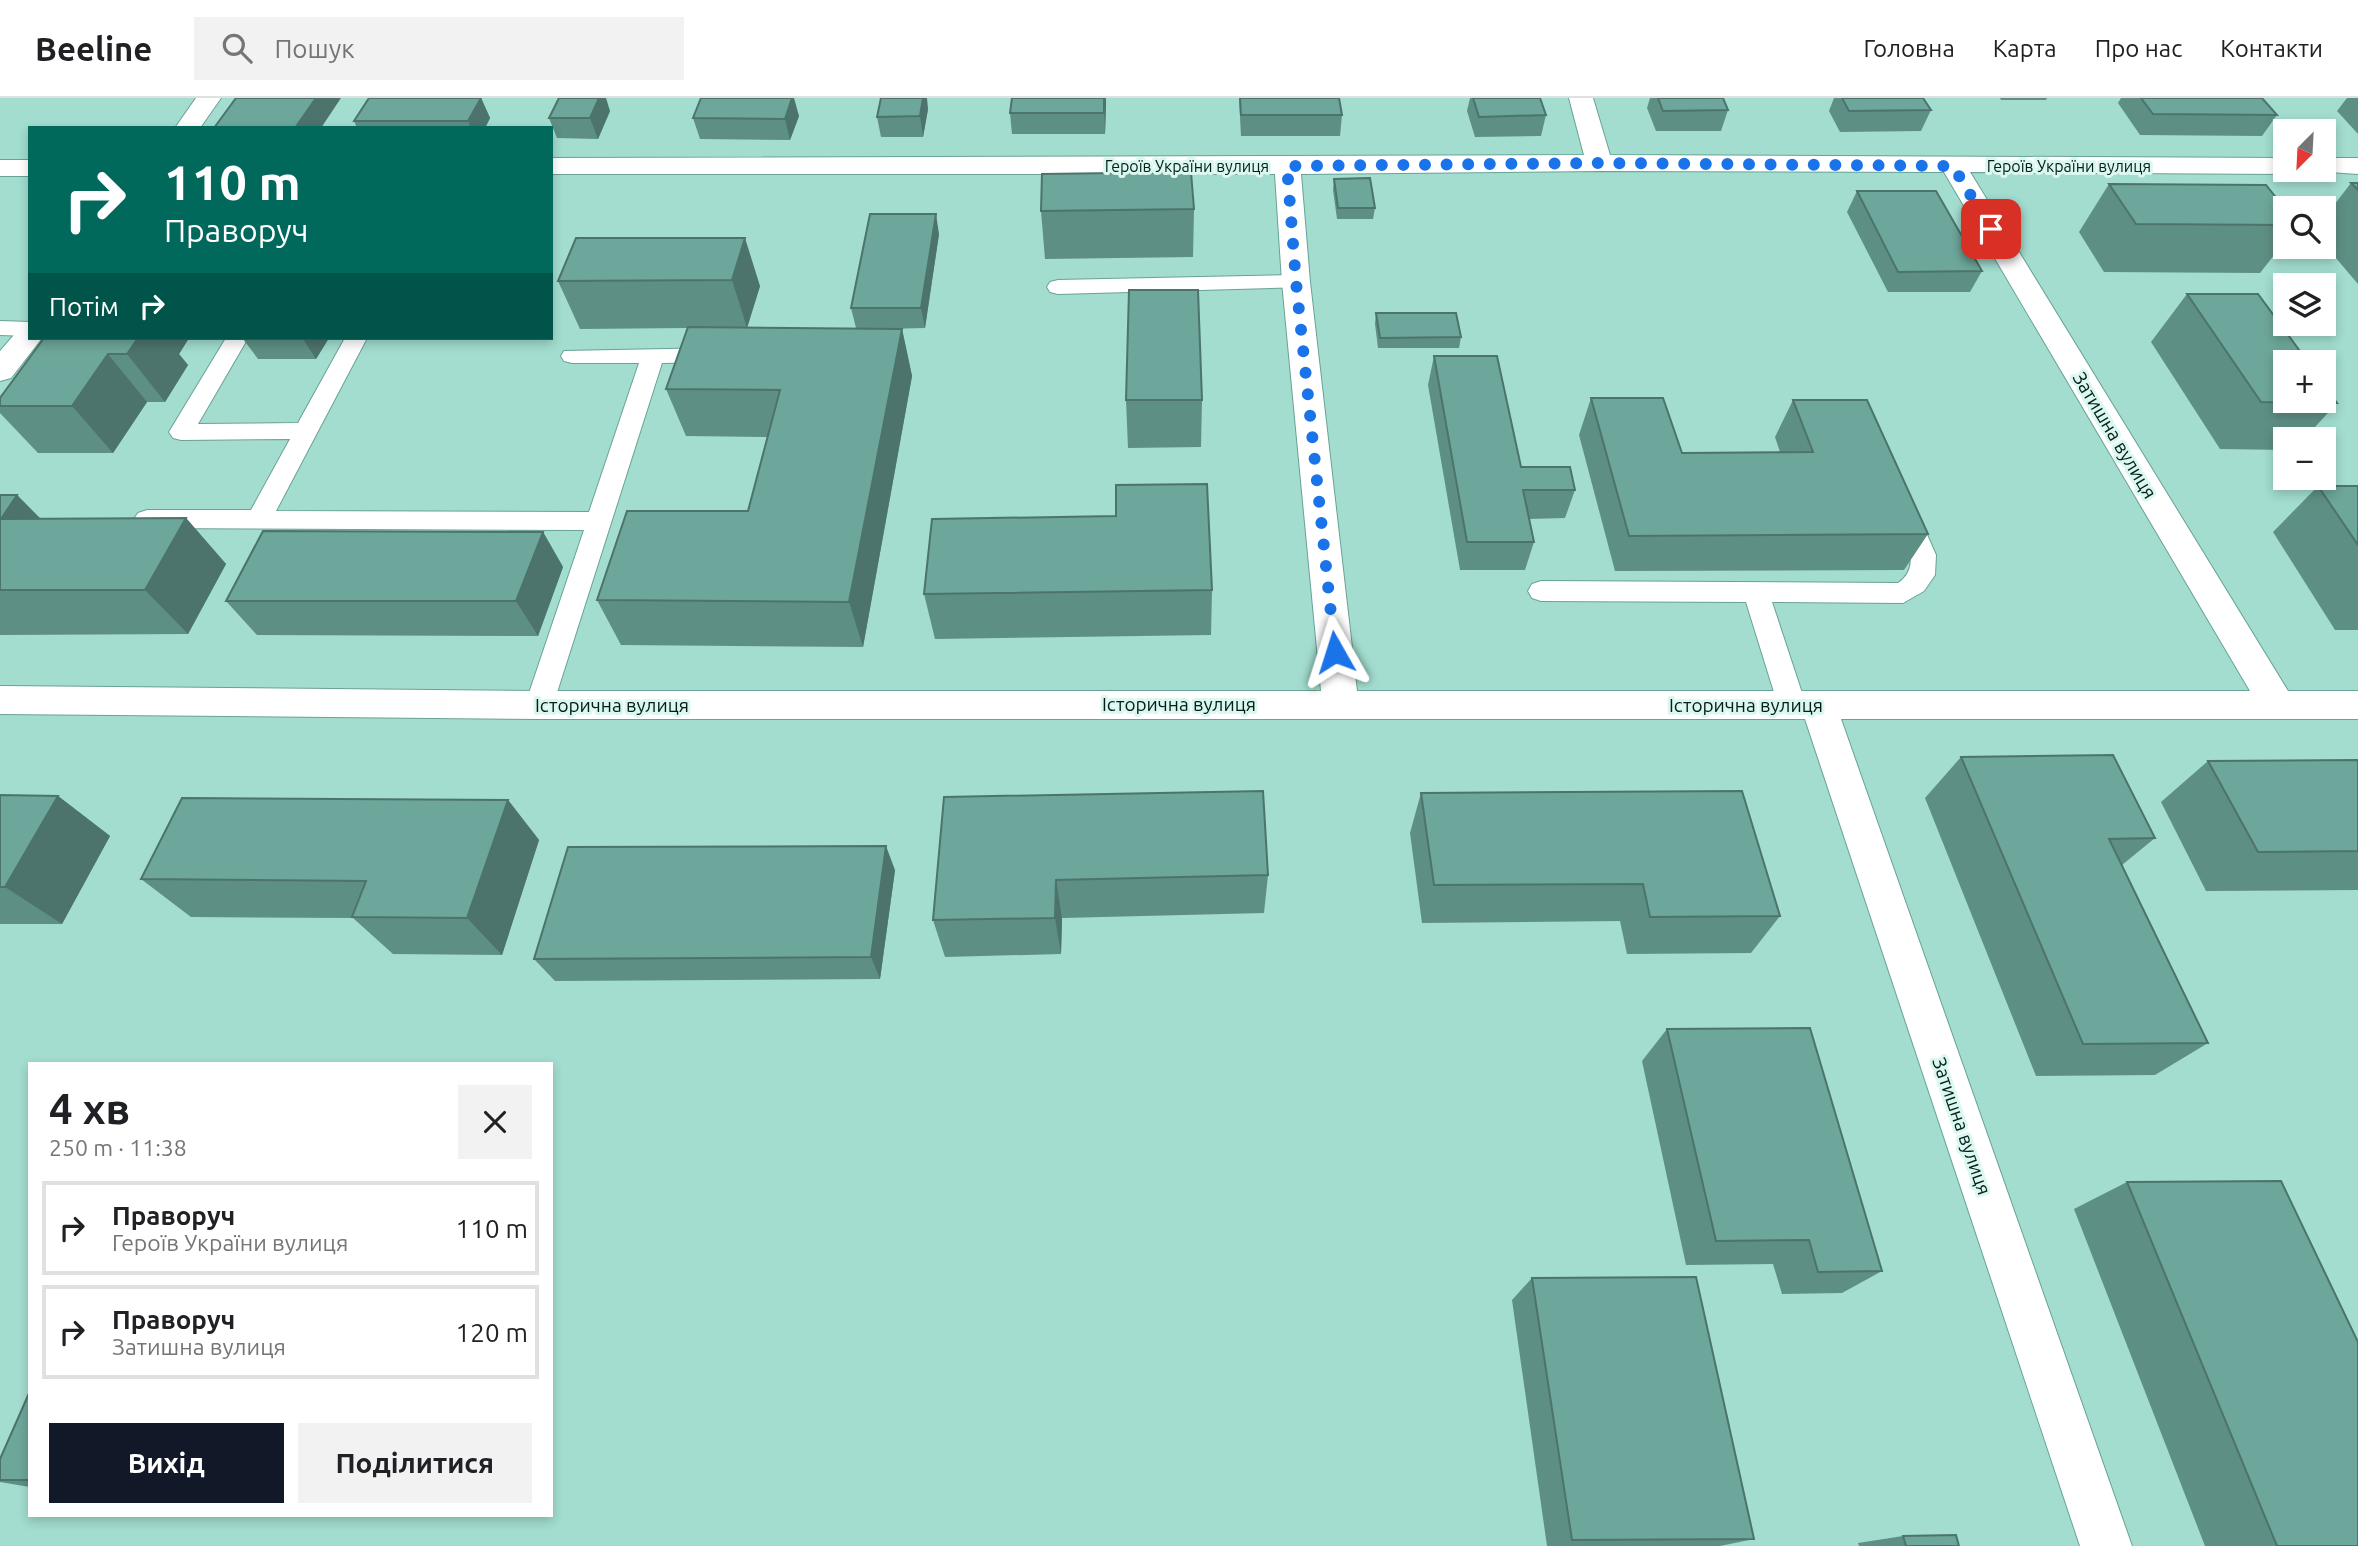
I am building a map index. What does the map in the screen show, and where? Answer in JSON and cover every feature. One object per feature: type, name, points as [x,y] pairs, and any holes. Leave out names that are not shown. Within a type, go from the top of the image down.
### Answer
[{"type":"street","points":[[188,126],[209,98]]},
{"type":"street","points":[[1581,98],[1599,163]]},
{"type":"street","name":"Героїв України вулиця","points":[[553,166],[1287,166],[1599,163],[2273,166]]},
{"type":"street","points":[[1287,166],[1296,282],[1340,704]]},
{"type":"street","name":"Затишна вулиця","points":[[1953,166],[2277,704]]},
{"type":"street","points":[[2336,166],[2358,166]]},
{"type":"street","points":[[0,168],[28,168]]},
{"type":"street","points":[[0,371],[28,335]]},
{"type":"street","name":"Історична вулиця","points":[[0,700],[538,705],[2358,705]]},
{"type":"street","name":"Затишна вулиця","points":[[1805,705],[2106,1546]]},
{"type":"lane","points":[[1058,287],[1296,282]]},
{"type":"lane","points":[[0,328],[28,332]]},
{"type":"lane","points":[[236,340],[181,432],[305,431]]},
{"type":"lane","points":[[258,520],[355,340]]},
{"type":"lane","points":[[572,356],[741,355]]},
{"type":"lane","points":[[538,705],[653,356]]},
{"type":"lane","points":[[1541,591],[1903,593],[1917,586],[1924,574],[1926,561],[1896,490]]},
{"type":"lane","points":[[128,519],[598,521]]},
{"type":"lane","points":[[1757,594],[1805,705]]},
{"type":"building","points":[[236,98],[316,98],[296,126],[215,126]]},
{"type":"building","points":[[369,98],[481,98],[468,121],[354,121]]},
{"type":"building","points":[[559,98],[599,98],[590,118],[549,118]]},
{"type":"building","points":[[701,98],[792,98],[785,119],[693,118]]},
{"type":"building","points":[[881,98],[923,98],[920,116],[877,117]]},
{"type":"building","points":[[1012,98],[1104,98],[1104,113],[1010,113]]},
{"type":"building","points":[[1240,98],[1339,98],[1342,115],[1241,115]]},
{"type":"building","points":[[1473,98],[1540,98],[1546,115],[1479,117]]},
{"type":"building","points":[[1658,98],[1723,98],[1728,110],[1663,111]]},
{"type":"building","points":[[1842,98],[1923,98],[1931,110],[1849,111]]},
{"type":"building","points":[[2141,98],[2262,98],[2277,115],[2153,114]]},
{"type":"building","points":[[1191,172],[1194,209],[1041,211],[1042,174]]},
{"type":"building","points":[[1370,178],[1375,208],[1338,208],[1334,179]]},
{"type":"building","points":[[2109,184],[2266,185],[2275,196],[2273,225],[2136,224]]},
{"type":"building","points":[[1857,191],[1936,191],[1982,271],[1898,272]]},
{"type":"building","points":[[870,214],[936,214],[921,308],[851,308]]},
{"type":"building","points":[[576,238],[745,238],[732,280],[558,281]]},
{"type":"building","points":[[1129,290],[1198,290],[1202,400],[1126,400]]},
{"type":"building","points":[[2187,294],[2258,294],[2273,314],[2273,336],[2289,336],[2299,350],[2273,350],[2273,402],[2261,402]]},
{"type":"building","points":[[1376,313],[1456,313],[1461,337],[1380,338]]},
{"type":"building","points":[[688,327],[902,329],[849,602],[597,600],[627,511],[748,511],[780,390],[666,389]]},
{"type":"building","points":[[43,340],[137,340],[127,354],[108,354],[72,406],[0,406],[0,398]]},
{"type":"building","points":[[1434,356],[1497,356],[1521,467],[1570,467],[1575,490],[1523,490],[1534,542],[1467,542]]},
{"type":"building","points":[[1591,398],[1663,398],[1682,453],[1813,452],[1793,400],[1867,400],[1928,534],[1629,536]]},
{"type":"building","points":[[1207,484],[1212,590],[924,594],[932,519],[1116,516],[1116,485]]},
{"type":"building","points":[[2336,486],[2358,486],[2358,545],[2321,490],[2336,490]]},
{"type":"building","points":[[0,495],[17,495],[1,519],[186,518],[145,590],[0,590]]},
{"type":"building","points":[[263,531],[543,532],[516,601],[226,601]]},
{"type":"building","points":[[2113,755],[2155,838],[2109,839],[2208,1043],[2083,1044],[1961,757]]},
{"type":"building","points":[[2358,760],[2358,851],[2258,852],[2208,761]]},
{"type":"building","points":[[1263,791],[1268,875],[1056,880],[1055,918],[933,920],[944,797]]},
{"type":"building","points":[[1742,791],[1780,916],[1650,917],[1643,884],[1434,885],[1421,793]]},
{"type":"building","points":[[0,795],[58,796],[5,887],[0,887]]},
{"type":"building","points":[[182,798],[508,800],[467,918],[352,917],[366,881],[141,879]]},
{"type":"building","points":[[886,846],[871,957],[534,959],[568,847]]},
{"type":"building","points":[[1810,1028],[1882,1271],[1818,1272],[1809,1240],[1716,1241],[1667,1029]]},
{"type":"building","points":[[2281,1181],[2358,1342],[2358,1546],[2277,1546],[2127,1182]]},
{"type":"building","points":[[1696,1277],[1754,1539],[1572,1540],[1532,1278]]},
{"type":"building","points":[[28,1396],[28,1480],[0,1480],[0,1459]]},
{"type":"building","points":[[1956,1535],[1959,1546],[1906,1546],[1903,1536]]},
{"type":"route","points":[[1335,652],[1296,282],[1287,166],[1599,163],[1953,166],[1991,229]]}]
